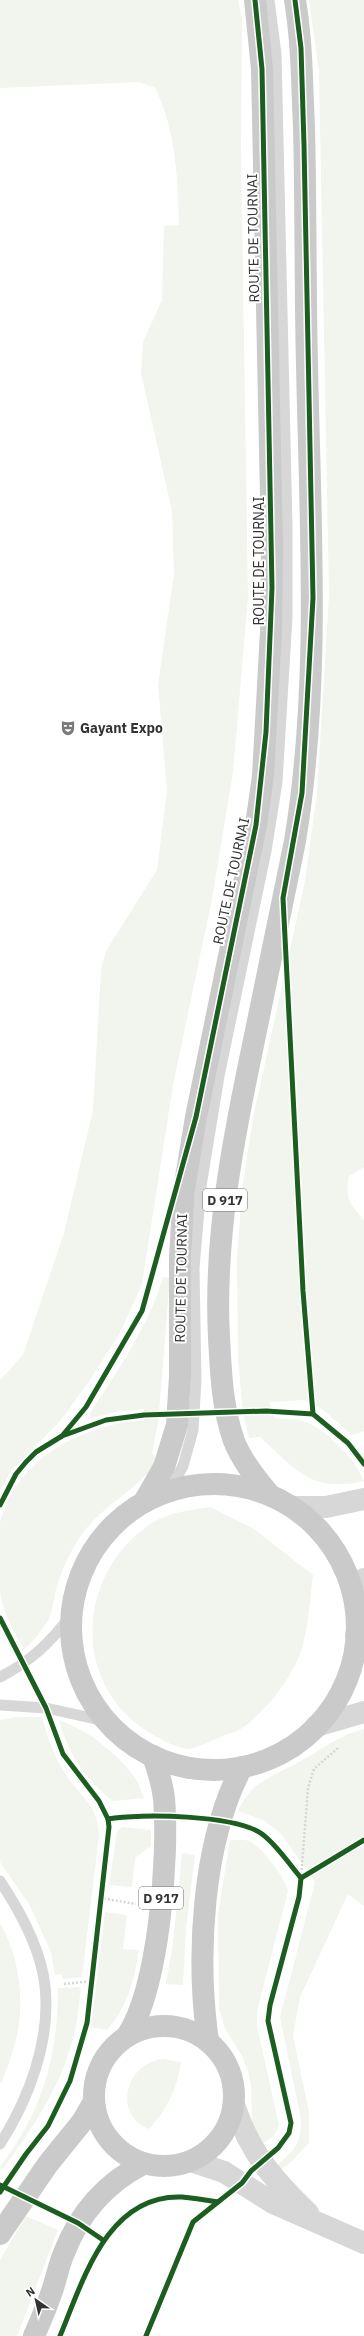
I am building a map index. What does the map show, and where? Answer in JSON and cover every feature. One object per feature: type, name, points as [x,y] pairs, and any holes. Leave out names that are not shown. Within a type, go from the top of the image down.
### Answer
[{"type":"main road","name":"ROUTE DE TOURNAI","points":[[144,1502],[164,1467],[177,1425],[180,1394],[180,1257],[184,1190],[198,1109],[256,825],[266,732],[271,631],[272,504],[262,69],[255,0]]},
{"type":"main road","name":"D 917","points":[[269,1494],[246,1464],[235,1442],[228,1419],[221,1374],[219,1277],[224,1206],[233,1142],[295,841],[302,793],[307,726],[313,598],[312,487],[307,364],[302,76],[295,0]]},
{"type":"main road","points":[[198,1484],[227,1484],[269,1494],[293,1507],[312,1522],[328,1540],[359,1589],[360,1638],[342,1691],[326,1716],[307,1735],[277,1755],[242,1767],[227,1769],[197,1769],[153,1756],[128,1741],[105,1721],[87,1694],[75,1663],[70,1631],[71,1615],[77,1584],[98,1543],[119,1520],[144,1502],[169,1491],[198,1484]]},
{"type":"main road","name":"D 917","points":[[127,2036],[140,2014],[145,1998],[153,1958],[163,1877],[166,1833],[164,1797],[153,1756]]},
{"type":"main road","points":[[208,2041],[204,2013],[202,1975],[205,1906],[213,1852],[220,1822],[233,1784],[242,1767]]},
{"type":"main road","points":[[163,2025],[191,2031],[208,2041],[227,2064],[233,2084],[234,2105],[228,2125],[216,2142],[200,2156],[191,2161],[172,2166],[143,2164],[126,2156],[109,2141],[98,2121],[93,2103],[94,2084],[100,2065],[112,2049],[127,2036],[144,2028],[163,2025]]},
{"type":"main road","points":[[0,2234],[48,2164],[86,2116],[93,2103]]},
{"type":"main road","points":[[34,2336],[53,2288],[63,2254],[78,2223],[100,2194],[119,2178],[143,2164]]},
{"type":"street","points":[[293,1507],[326,1507],[364,1499]]},
{"type":"street","points":[[316,1726],[364,1712]]},
{"type":"street","points":[[234,2105],[244,2132],[256,2154],[276,2182],[316,2221]]},
{"type":"street","points":[[191,2161],[224,2172],[273,2203],[364,2243]]},
{"type":"lane","points":[[169,1491],[183,1466],[193,1430],[196,1380],[194,1268],[201,1186],[220,1076],[271,824],[277,782],[283,699],[287,617],[287,526],[276,54],[269,0]]},
{"type":"lane","points":[[0,1677],[37,1655],[59,1632],[71,1615]]},
{"type":"lane","points":[[0,1705],[46,1708],[105,1721]]},
{"type":"lane","points":[[0,1881],[20,1913],[33,1941],[46,1986],[45,2016],[36,2066],[18,2114],[0,2144]]},
{"type":"path","points":[[301,1878],[308,1788],[314,1769],[332,1752],[343,1745]]},
{"type":"path","points":[[301,1878],[307,1874]]},
{"type":"path","points":[[100,1898],[138,1904]]},
{"type":"path","points":[[64,1984],[93,1981]]},
{"type":"shaded area","points":[[0,0],[238,0],[242,19],[241,148],[248,598],[233,772],[212,899],[173,1085],[142,1284],[120,1333],[89,1381],[61,1420],[12,1470],[0,1490],[0,1380],[23,1355],[64,1233],[93,1110],[101,970],[106,951],[157,870],[167,790],[158,685],[174,574],[172,511],[141,373],[143,342],[162,300],[164,226],[179,225],[177,173],[172,138],[162,104],[155,88],[139,82],[0,88]]},
{"type":"shaded area","points":[[309,0],[364,0],[364,1167],[349,1176],[348,1196],[352,1205],[364,1220],[364,1431],[352,1435],[322,1409],[304,1400],[269,1402],[275,1418],[294,1419],[314,1426],[331,1438],[348,1455],[355,1464],[364,1481],[346,1484],[330,1484],[317,1481],[306,1476],[295,1469],[260,1437],[249,1438],[243,1414],[238,1359],[237,1259],[242,1189],[253,1118],[305,881],[317,793],[329,595],[319,72]]},
{"type":"shaded area","points":[[163,1277],[170,1278],[158,1423],[152,1453],[157,1462],[140,1481],[100,1514],[82,1534],[71,1552],[62,1572],[49,1619],[44,1628],[24,1650],[6,1614],[1,1599],[0,1522],[5,1507],[12,1493],[31,1468],[55,1449],[68,1441],[105,1427],[120,1423],[144,1421],[144,1409],[116,1412],[91,1418],[90,1413],[141,1331],[157,1296]]},
{"type":"shaded area","points":[[210,1507],[254,1529],[313,1575],[308,1618],[303,1644],[294,1667],[287,1679],[270,1702],[252,1721],[236,1731],[192,1749],[188,1749],[172,1745],[156,1737],[122,1710],[104,1684],[95,1656],[92,1626],[97,1597],[109,1569],[127,1544],[159,1519],[180,1512]]},
{"type":"shaded area","points":[[15,1717],[42,1717],[49,1741],[56,1757],[69,1779],[93,1810],[96,1817],[99,1835],[82,1977],[63,1979],[62,1974],[55,1975],[51,1952],[29,1904],[0,1862],[0,1720]]},
{"type":"shaded area","points":[[59,1720],[81,1730],[111,1751],[128,1768],[139,1785],[144,1798],[113,1801],[103,1793],[79,1765],[67,1744]]},
{"type":"shaded area","points":[[364,1729],[364,1906],[348,1894],[300,1997],[293,2036],[309,2112],[309,2143],[280,2171],[276,2167],[292,2151],[298,2141],[301,2128],[301,2119],[280,2017],[315,1882],[281,1834],[265,1821],[238,1811],[248,1794],[261,1782],[338,1739]]},
{"type":"shaded area","points":[[122,1827],[151,1830],[151,1846],[135,1858],[132,1887],[109,1885],[117,1832]]},
{"type":"shaded area","points":[[230,1840],[249,1841],[260,1849],[278,1871],[288,1891],[257,2011],[257,2026],[279,2125],[274,2136],[261,2145],[252,2119],[251,2085],[248,2071],[242,2056],[225,2029],[219,2008],[218,1914]]},
{"type":"shaded area","points":[[182,1853],[195,1855],[186,1928],[183,1985],[166,1984],[173,1943]]},
{"type":"shaded area","points":[[105,1912],[127,1915],[123,1949],[139,1950],[129,1993],[120,2012],[107,2030],[91,2027]]},
{"type":"shaded area","points":[[0,1923],[15,1961],[20,1988],[20,2016],[15,2043],[2,2082],[0,2083]]},
{"type":"shaded area","points":[[81,1987],[75,2029],[68,2054],[54,2090],[25,2138],[2,2170],[0,2167],[27,2126],[45,2083],[55,2037],[58,1988]]},
{"type":"shaded area","points":[[163,2059],[181,2062],[174,2090],[161,2114],[149,2129],[138,2122],[131,2113],[127,2102],[128,2091],[132,2080],[139,2070],[150,2063]]},
{"type":"shaded area","points":[[26,2216],[58,2230],[17,2336],[0,2336],[0,2260]]},
{"type":"cycle path","points":[[0,1505],[16,1474],[26,1462],[36,1452],[62,1436],[86,1407],[142,1311],[196,1117],[256,825],[266,732],[272,588],[262,69],[255,0]]},
{"type":"cycle path","points":[[295,0],[301,48],[304,145],[313,598],[302,793],[283,898],[303,1291],[313,1414],[348,1443],[364,1464]]},
{"type":"cycle path","points":[[62,1436],[106,1420],[144,1415],[266,1411],[313,1414]]},
{"type":"cycle path","points":[[0,1618],[46,1708],[63,1754],[99,1801],[108,1819],[109,1827],[87,2023],[70,2081],[48,2126],[26,2154],[0,2192]]},
{"type":"cycle path","points":[[60,2336],[89,2267],[102,2245],[117,2225],[135,2210],[156,2200],[182,2197],[218,2202],[242,2183],[251,2171],[278,2148],[289,2133],[291,2123],[268,2021],[270,2005],[299,1897],[301,1878],[267,1838],[249,1828],[210,1819],[187,1817],[142,1816],[108,1819]]},
{"type":"cycle path","points":[[301,1878],[364,1840]]},
{"type":"cycle path","points":[[0,2185],[78,2223],[103,2240]]},
{"type":"cycle path","points":[[146,2336],[193,2222],[218,2202]]},
{"type":"place","name":"Gayant Expo","points":[[68,728]]}]
